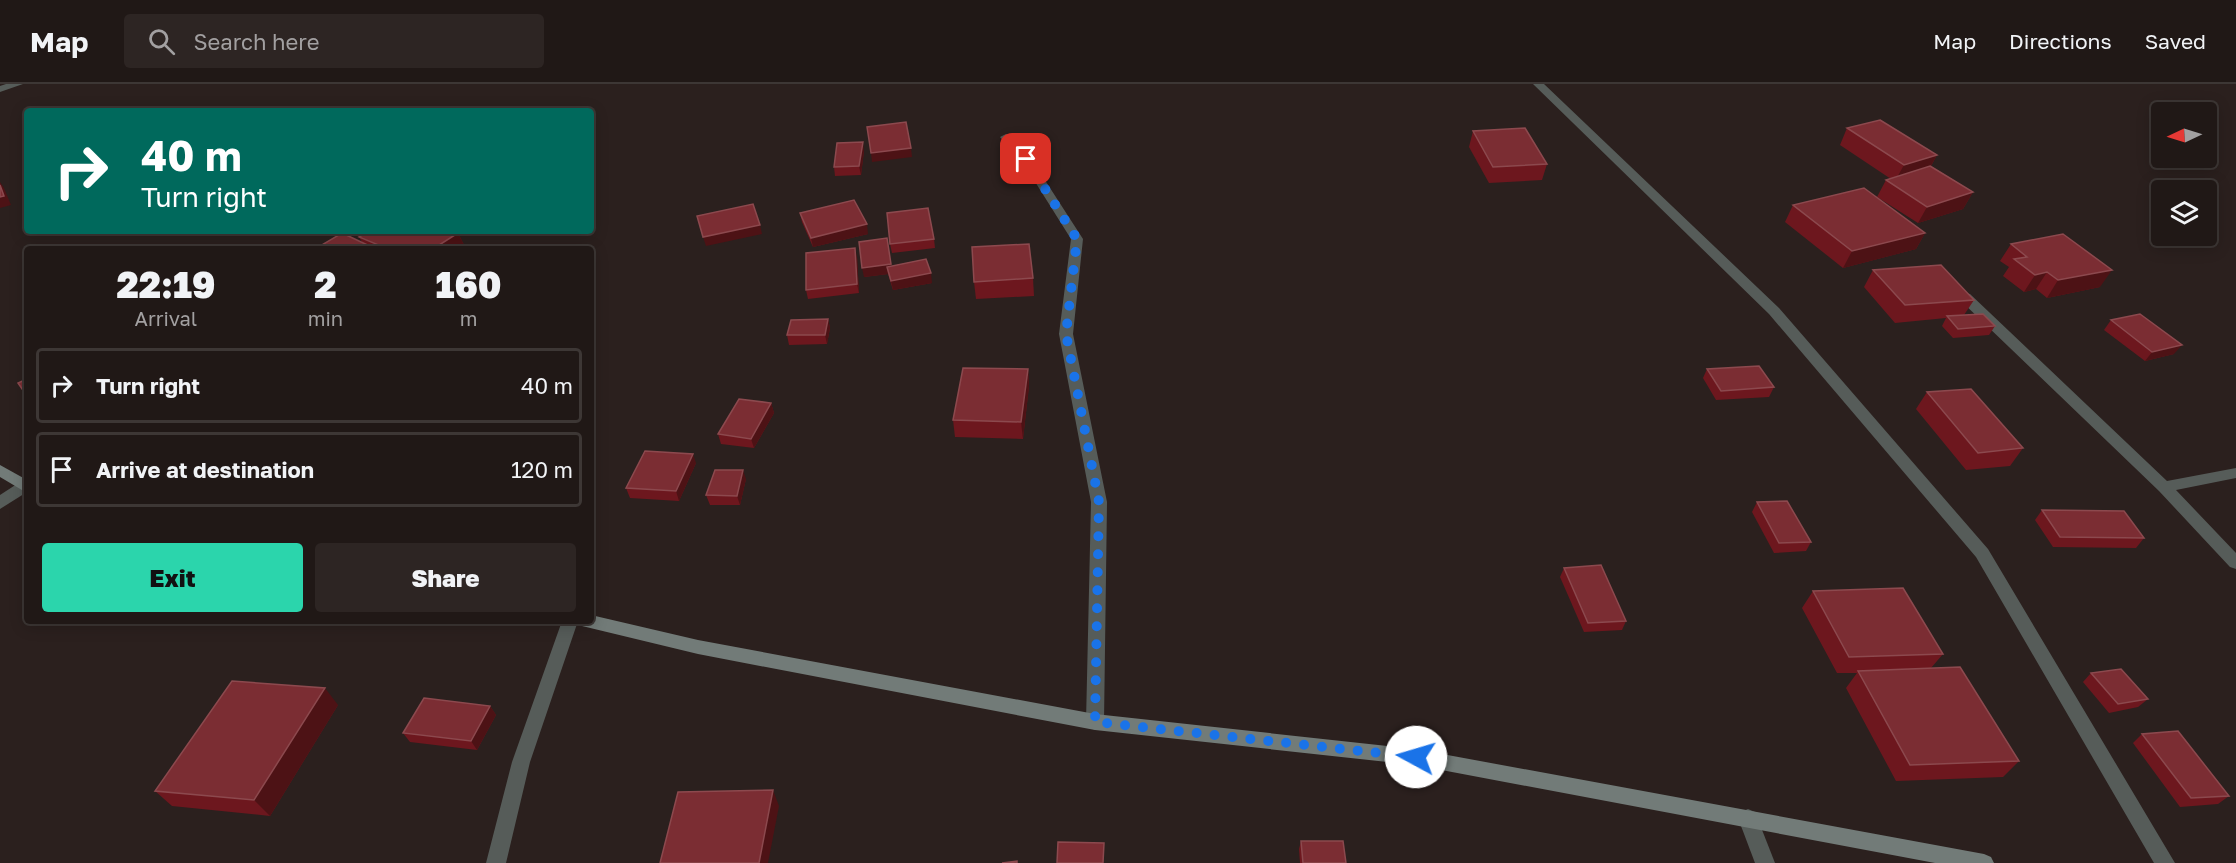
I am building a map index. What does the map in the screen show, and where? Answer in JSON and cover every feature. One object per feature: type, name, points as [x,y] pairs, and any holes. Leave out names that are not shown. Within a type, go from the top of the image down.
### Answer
[{"type":"street","points":[[0,89],[18,84]]},
{"type":"street","points":[[1538,84],[1774,311],[1982,553],[2165,863]]},
{"type":"street","points":[[1006,137],[1026,159],[1077,239],[1066,334],[1099,502],[1095,722]]},
{"type":"street","points":[[1965,297],[2164,487],[2236,563]]},
{"type":"street","points":[[0,470],[24,485]]},
{"type":"street","points":[[2164,487],[2236,473]]},
{"type":"street","points":[[0,502],[24,487]]},
{"type":"street","points":[[594,622],[698,647],[1095,722],[1416,757],[1984,863]]},
{"type":"street","points":[[496,863],[521,762],[569,624]]},
{"type":"street","points":[[1748,818],[1765,863]]},
{"type":"building","points":[[1880,120],[1937,155],[1904,165],[1847,128]]},
{"type":"building","points":[[906,122],[911,148],[871,153],[867,127]]},
{"type":"building","points":[[1525,128],[1547,164],[1493,167],[1473,131]]},
{"type":"building","points":[[863,142],[859,166],[834,167],[837,143]]},
{"type":"building","points":[[1930,166],[1973,192],[1927,207],[1886,180]]},
{"type":"building","points":[[0,185],[4,196],[0,197]]},
{"type":"building","points":[[1864,188],[1925,233],[1852,251],[1793,205]]},
{"type":"building","points":[[854,200],[867,224],[811,238],[800,213]]},
{"type":"building","points":[[753,204],[760,225],[703,237],[697,216]]},
{"type":"building","points":[[928,208],[934,239],[890,244],[887,213]]},
{"type":"building","points":[[344,234],[370,246],[320,246]]},
{"type":"building","points":[[364,234],[456,234],[438,246],[381,246],[359,237]]},
{"type":"building","points":[[2063,234],[2112,270],[2058,280],[2047,272],[2035,275],[2014,259],[2027,257],[2011,244]]},
{"type":"building","points":[[887,238],[891,264],[862,268],[859,242]]},
{"type":"building","points":[[1029,244],[1033,278],[974,282],[972,247]]},
{"type":"building","points":[[855,248],[857,284],[806,290],[806,253]]},
{"type":"building","points":[[926,259],[931,273],[891,281],[887,267]]},
{"type":"building","points":[[1941,265],[1974,300],[1905,305],[1873,270]]},
{"type":"building","points":[[1983,314],[1995,326],[1958,329],[1947,316]]},
{"type":"building","points":[[2140,314],[2182,345],[2152,352],[2111,320]]},
{"type":"building","points":[[828,319],[825,335],[787,335],[791,320]]},
{"type":"building","points":[[1759,366],[1774,387],[1721,391],[1707,369]]},
{"type":"building","points":[[963,368],[1028,369],[1021,422],[953,420]]},
{"type":"building","points":[[24,380],[24,392],[18,383]]},
{"type":"building","points":[[1971,389],[2023,448],[1978,453],[1927,392]]},
{"type":"building","points":[[739,399],[771,403],[751,439],[718,434]]},
{"type":"building","points":[[645,451],[693,454],[676,491],[626,488]]},
{"type":"building","points":[[715,470],[743,470],[737,496],[706,495]]},
{"type":"building","points":[[1787,501],[1811,542],[1779,543],[1757,502]]},
{"type":"building","points":[[2042,510],[2124,511],[2144,538],[2060,537]]},
{"type":"building","points":[[1601,565],[1626,621],[1588,623],[1564,568]]},
{"type":"building","points":[[1903,588],[1943,654],[1849,657],[1813,591]]},
{"type":"building","points":[[1960,667],[2019,761],[1910,765],[1858,671]]},
{"type":"building","points":[[2121,669],[2148,699],[2118,704],[2091,673]]},
{"type":"building","points":[[232,681],[325,688],[254,800],[155,791]]},
{"type":"building","points":[[424,698],[490,706],[471,741],[403,733]]},
{"type":"building","points":[[2178,731],[2229,796],[2191,798],[2142,734]]},
{"type":"building","points":[[773,790],[759,863],[660,863],[678,792]]},
{"type":"building","points":[[1301,841],[1343,841],[1346,863],[1303,863]]},
{"type":"building","points":[[1058,842],[1104,843],[1103,863],[1057,863]]},
{"type":"route","points":[[1026,159],[1077,239],[1066,334],[1099,502],[1095,722],[1416,757]]}]
